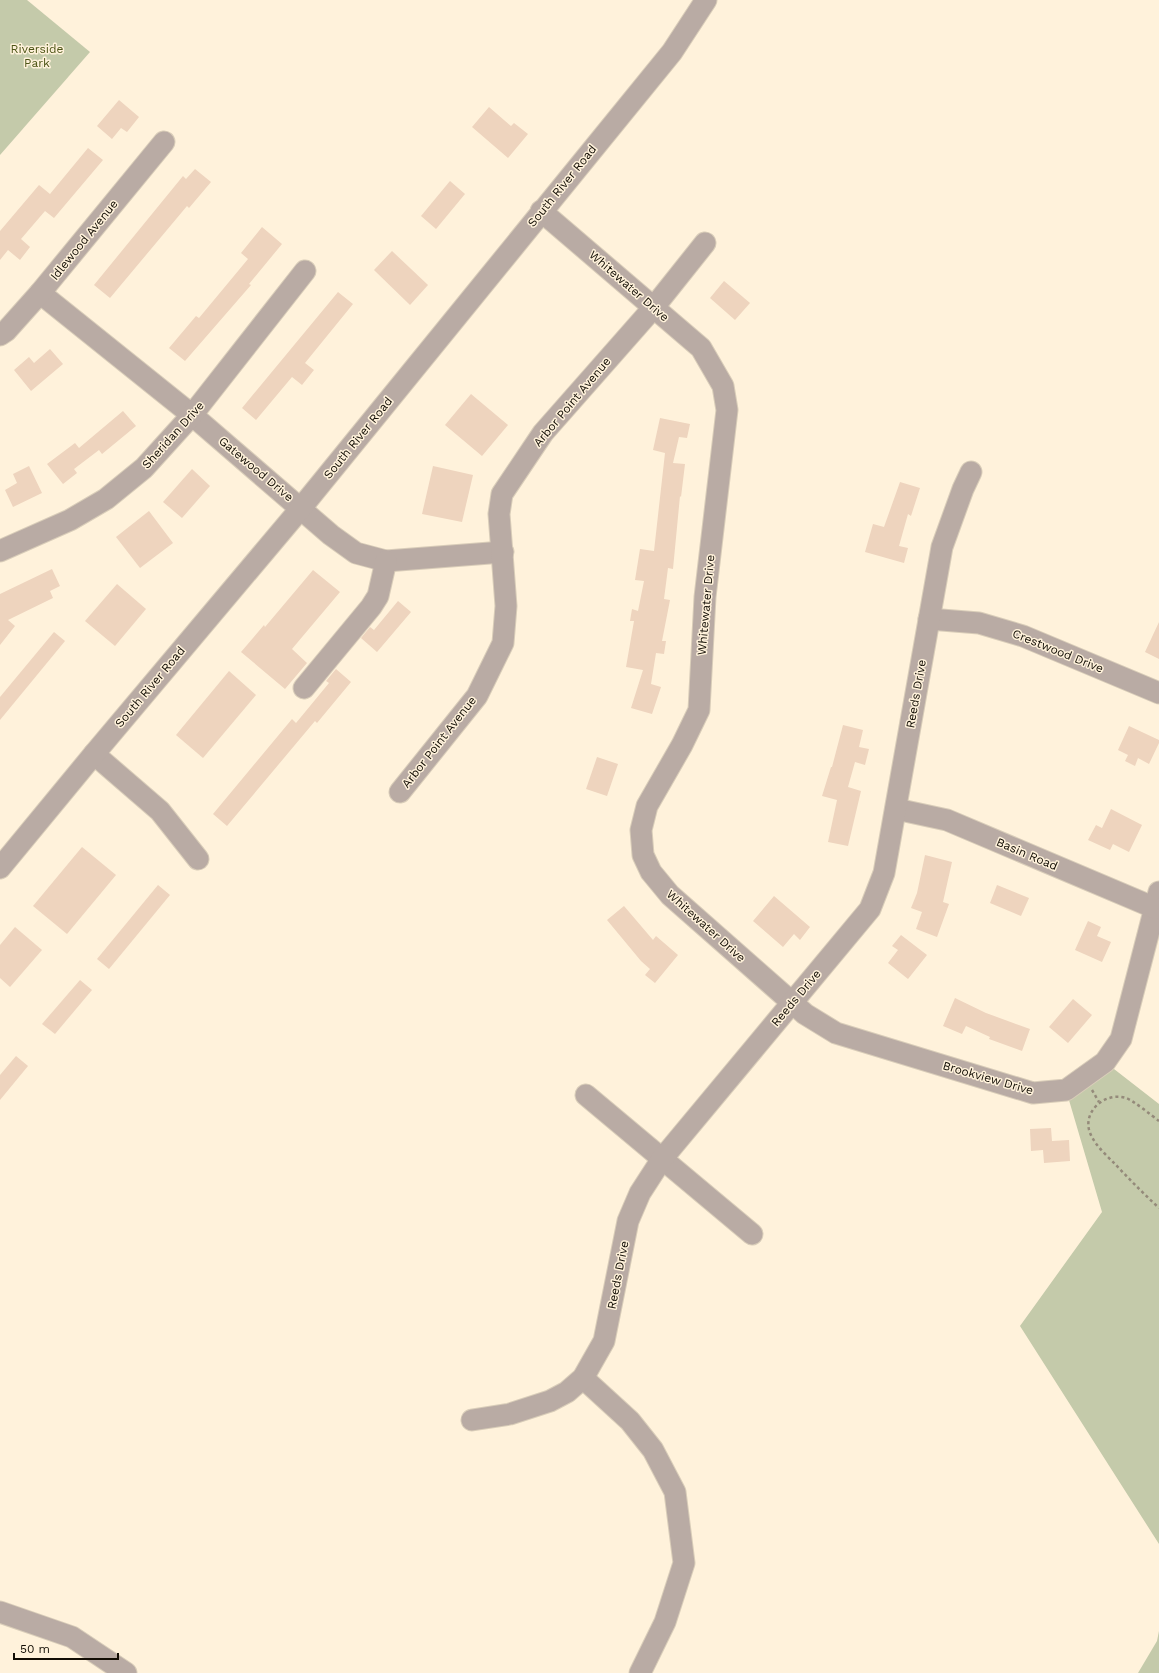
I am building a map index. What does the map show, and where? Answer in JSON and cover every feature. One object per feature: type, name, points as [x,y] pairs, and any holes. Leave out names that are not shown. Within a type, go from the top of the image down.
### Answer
[{"type":"street","name":"South River Road","points":[[0,868],[301,508],[672,52],[706,0]]},
{"type":"street","name":"Idlewood Avenue","points":[[0,335],[6,331],[40,293],[164,142]]},
{"type":"street","name":"Whitewater Drive","points":[[542,211],[701,348],[723,386],[727,410],[705,597],[699,710],[682,745],[646,806],[641,830],[643,854],[651,872],[670,896],[792,1003]]},
{"type":"street","name":"Arbor Point Avenue","points":[[400,792],[477,696],[503,643],[506,606],[499,514],[502,494],[543,433],[654,307],[705,243]]},
{"type":"street","name":"Sheridan Drive","points":[[0,551],[70,520],[106,499],[144,468],[192,415],[305,271]]},
{"type":"street","name":"Gatewood Drive","points":[[40,293],[192,415],[331,535],[356,552],[386,561],[503,552]]},
{"type":"street","name":"Reeds Drive","points":[[472,1420],[510,1414],[537,1406],[567,1392],[583,1378],[604,1341],[628,1221],[640,1193],[662,1159],[870,909],[884,873],[942,547],[963,489],[971,472]]},
{"type":"street","points":[[304,688],[371,607],[378,596],[386,561]]},
{"type":"street","name":"Crestwood Drive","points":[[929,619],[979,624],[1023,636],[1159,693]]},
{"type":"street","points":[[94,754],[160,811],[198,859]]},
{"type":"street","name":"Basin Road","points":[[896,808],[947,820],[1157,900]]},
{"type":"street","name":"Brookview Drive","points":[[792,1003],[805,1014],[836,1033],[1033,1094],[1066,1090],[1105,1062],[1121,1039],[1157,900]]},
{"type":"street","points":[[586,1095],[752,1234]]},
{"type":"street","points":[[583,1378],[630,1421],[653,1450],[675,1492],[684,1563],[665,1622],[640,1673]]},
{"type":"street","points":[[0,1612],[72,1637],[126,1673]]},
{"type":"path","points":[[1159,1121],[1127,1098],[1115,1097],[1099,1102],[1090,1113],[1087,1126],[1092,1138],[1108,1157],[1159,1208]]},
{"type":"green space","name":"Riverside Park","points":[[0,0],[27,0],[90,52],[0,155]]},
{"type":"green space","points":[[1105,1062],[1159,1104],[1159,1544],[1020,1326],[1102,1212],[1066,1090]]},
{"type":"green space","points":[[1159,1631],[1159,1673],[1138,1673],[1157,1641]]},
{"type":"building","points":[[119,100],[139,117],[127,132],[121,128],[112,139],[97,126]]},
{"type":"building","points":[[489,107],[511,126],[514,123],[528,134],[508,158],[472,127]]},
{"type":"building","points":[[88,148],[103,160],[54,218],[45,211],[21,239],[30,247],[20,260],[8,250],[0,260],[0,231],[39,185],[50,194]]},
{"type":"building","points":[[195,169],[211,182],[189,208],[187,206],[110,298],[94,285],[183,176],[186,179]]},
{"type":"building","points":[[450,181],[465,194],[436,229],[421,216]]},
{"type":"building","points":[[262,227],[282,244],[249,284],[251,285],[185,361],[169,348],[196,316],[199,318],[248,259],[241,253]]},
{"type":"building","points":[[392,251],[428,285],[410,305],[374,270]]},
{"type":"building","points":[[724,281],[750,303],[735,320],[710,298]]},
{"type":"building","points":[[338,292],[353,304],[305,363],[314,370],[302,385],[292,377],[256,420],[242,408]]},
{"type":"building","points":[[50,349],[63,364],[31,391],[14,370],[29,357],[34,363]]},
{"type":"building","points":[[471,394],[508,425],[482,456],[445,425]]},
{"type":"building","points":[[123,411],[136,426],[102,454],[99,450],[74,469],[77,473],[63,484],[47,464],[75,443],[79,448]]},
{"type":"building","points":[[660,418],[690,424],[687,438],[679,437],[673,463],[685,464],[681,497],[680,496],[673,569],[668,568],[664,599],[670,600],[662,641],[666,641],[664,654],[656,653],[651,684],[661,687],[652,714],[631,708],[643,670],[626,667],[634,621],[630,621],[632,609],[638,611],[644,581],[635,580],[640,549],[654,551],[665,453],[653,450]]},
{"type":"building","points":[[29,466],[42,493],[13,507],[5,490],[17,483],[13,474]]},
{"type":"building","points":[[433,466],[473,475],[462,522],[422,514]]},
{"type":"building","points":[[192,469],[210,486],[182,518],[163,502]]},
{"type":"building","points":[[900,482],[920,488],[911,516],[908,514],[899,546],[908,548],[904,563],[865,552],[873,524],[884,527]]},
{"type":"building","points":[[149,511],[173,543],[140,568],[116,537]]},
{"type":"building","points":[[52,569],[60,586],[50,591],[53,598],[8,620],[15,626],[0,645],[0,594]]},
{"type":"building","points":[[313,570],[340,592],[292,649],[307,663],[285,689],[241,652],[264,625],[265,627]]},
{"type":"building","points":[[117,584],[146,609],[115,646],[85,621]]},
{"type":"building","points":[[398,601],[411,612],[377,652],[361,638],[370,627],[374,630]]},
{"type":"building","points":[[1159,622],[1159,659],[1145,652]]},
{"type":"building","points":[[54,632],[65,641],[0,720],[0,697]]},
{"type":"building","points":[[336,669],[351,682],[317,723],[315,721],[227,826],[213,814],[292,719],[296,723],[329,683],[326,681]]},
{"type":"building","points":[[229,671],[256,695],[203,758],[176,735]]},
{"type":"building","points":[[843,725],[863,730],[859,747],[869,749],[865,765],[855,762],[848,787],[861,791],[848,846],[828,842],[837,800],[822,796],[832,767]]},
{"type":"building","points":[[1129,726],[1159,740],[1149,764],[1138,758],[1135,766],[1125,761],[1128,755],[1118,750]]},
{"type":"building","points":[[597,757],[618,764],[607,796],[586,789]]},
{"type":"building","points":[[1111,809],[1142,825],[1129,852],[1113,844],[1110,850],[1088,840],[1096,825],[1102,828]]},
{"type":"building","points":[[82,847],[116,875],[67,934],[33,906]]},
{"type":"building","points":[[925,855],[952,862],[943,902],[949,904],[937,937],[916,929],[922,912],[911,908],[917,893]]},
{"type":"building","points":[[158,885],[170,895],[109,969],[97,959]]},
{"type":"building","points":[[997,885],[1029,898],[1021,916],[990,903]]},
{"type":"building","points":[[774,896],[810,927],[800,940],[794,934],[783,947],[753,921]]},
{"type":"building","points":[[624,906],[653,940],[656,936],[678,955],[655,983],[645,975],[650,969],[641,961],[607,920]]},
{"type":"building","points":[[1088,921],[1101,927],[1097,936],[1111,942],[1102,962],[1075,950]]},
{"type":"building","points":[[15,927],[42,950],[10,987],[0,978],[0,945]]},
{"type":"building","points":[[901,935],[927,955],[908,979],[888,963],[898,950],[892,946]]},
{"type":"building","points":[[80,980],[92,990],[55,1034],[42,1024]]},
{"type":"building","points":[[955,998],[986,1013],[1030,1029],[1022,1051],[989,1039],[990,1037],[966,1026],[962,1034],[943,1026]]},
{"type":"building","points":[[1073,999],[1092,1015],[1068,1043],[1049,1027]]},
{"type":"building","points":[[16,1056],[28,1066],[0,1100],[0,1075]]},
{"type":"building","points":[[1051,1128],[1052,1141],[1069,1140],[1070,1161],[1044,1163],[1043,1150],[1031,1151],[1030,1129]]}]
